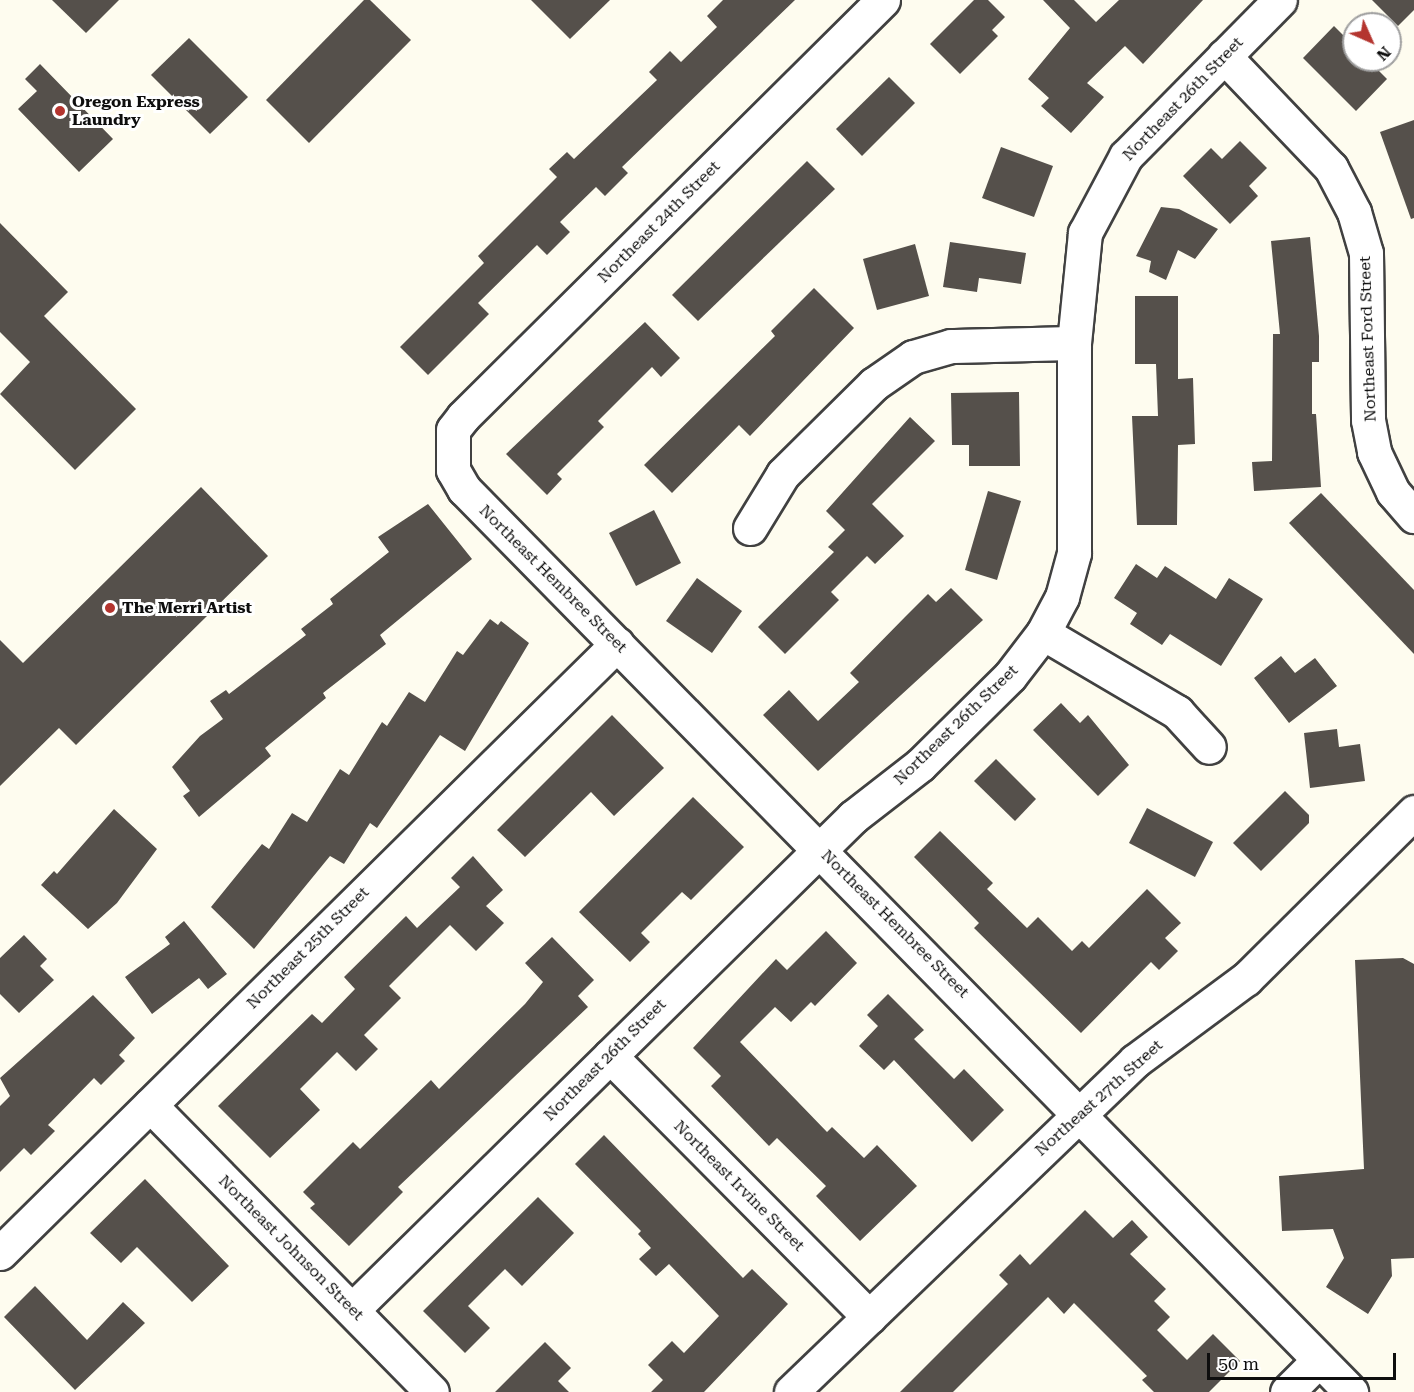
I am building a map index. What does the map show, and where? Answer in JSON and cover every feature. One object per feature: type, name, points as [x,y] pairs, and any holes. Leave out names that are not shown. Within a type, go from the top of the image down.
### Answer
[{"type":"street","name":"Northeast 24th Street","points":[[450,452],[453,430],[463,417],[883,0]]},
{"type":"street","name":"Northeast 26th Street","points":[[352,1310],[820,849],[920,765],[1010,676],[1043,633],[1062,597],[1074,554],[1074,343],[1079,262],[1101,194],[1126,156],[1280,0]]},
{"type":"street","name":"Northeast Ford Street","points":[[1224,56],[1316,151],[1354,212],[1366,253],[1368,420],[1374,452],[1393,492],[1414,516]]},
{"type":"street","points":[[750,528],[783,474],[874,384],[913,357],[951,346],[1074,343]]},
{"type":"street","name":"Northeast Hembree Street","points":[[450,452],[464,489],[1080,1113],[1351,1392]]},
{"type":"street","points":[[1043,633],[1177,712],[1209,747]]},
{"type":"street","name":"Northeast 25th Street","points":[[0,1253],[617,644]]},
{"type":"street","name":"Northeast 27th Street","points":[[791,1392],[1135,1061],[1246,979],[1414,812]]},
{"type":"street","name":"Northeast Irvine Street","points":[[610,1056],[869,1317]]},
{"type":"street","name":"Northeast Johnson Street","points":[[150,1105],[432,1392]]},
{"type":"street","points":[[1287,1392],[1319,1360]]},
{"type":"building","points":[[52,0],[119,0],[86,33]]},
{"type":"building","points":[[364,0],[370,0],[411,40],[309,143],[266,100]]},
{"type":"building","points":[[531,0],[610,0],[570,39]]},
{"type":"building","points":[[723,0],[795,0],[622,167],[628,173],[605,196],[596,187],[560,222],[570,232],[547,255],[537,245],[478,303],[489,314],[428,375],[400,347],[484,263],[478,256],[557,177],[549,169],[567,152],[574,159],[657,80],[649,72],[670,51],[681,62],[717,27],[707,16]]},
{"type":"building","points":[[974,0],[988,0],[1005,17],[992,30],[998,36],[960,74],[930,44]]},
{"type":"building","points":[[1043,0],[1074,0],[1096,22],[1119,0],[1203,0],[1143,64],[1125,46],[1087,83],[1104,97],[1071,133],[1041,106],[1049,98],[1028,79],[1070,28]]},
{"type":"building","points":[[1372,0],[1414,0],[1414,10],[1402,22],[1402,12],[1384,12]]},
{"type":"building","points":[[1334,26],[1342,34],[1342,72],[1380,72],[1387,79],[1356,111],[1303,58]]},
{"type":"building","points":[[189,38],[248,97],[210,134],[151,75]]},
{"type":"building","points":[[40,64],[113,139],[79,172],[18,109],[37,91],[25,79]]},
{"type":"building","points":[[889,77],[915,103],[862,156],[836,129]]},
{"type":"building","points":[[1414,120],[1414,218],[1411,219],[1380,132]]},
{"type":"building","points":[[1240,141],[1267,168],[1249,186],[1258,196],[1230,224],[1183,176],[1211,148],[1222,159]]},
{"type":"building","points":[[1001,147],[1053,166],[1034,217],[982,198]]},
{"type":"building","points":[[807,161],[835,189],[698,321],[672,295]]},
{"type":"building","points":[[1161,207],[1179,209],[1218,229],[1195,259],[1178,250],[1166,280],[1149,272],[1151,261],[1136,256]]},
{"type":"building","points":[[0,223],[68,292],[44,316],[136,409],[75,470],[0,394],[30,362],[0,332]]},
{"type":"building","points":[[1310,237],[1319,336],[1319,362],[1312,362],[1312,414],[1316,414],[1321,487],[1254,491],[1252,462],[1272,461],[1273,334],[1280,334],[1271,241]]},
{"type":"building","points":[[950,242],[1026,253],[1021,284],[979,278],[977,292],[943,287]]},
{"type":"building","points":[[915,244],[929,296],[877,310],[863,259]]},
{"type":"building","points":[[814,288],[854,328],[750,436],[739,425],[672,493],[644,465],[775,336],[771,331]]},
{"type":"building","points":[[1135,296],[1178,296],[1178,379],[1193,378],[1195,444],[1178,445],[1177,525],[1137,525],[1132,416],[1158,416],[1156,364],[1135,364]]},
{"type":"building","points":[[645,322],[680,358],[661,377],[652,367],[598,421],[604,427],[557,474],[562,479],[547,495],[506,454]]},
{"type":"building","points":[[1019,392],[1020,466],[969,466],[969,445],[952,445],[951,393]]},
{"type":"building","points":[[910,417],[935,441],[872,504],[904,536],[875,564],[867,556],[831,592],[839,600],[785,654],[758,627],[834,552],[828,547],[845,530],[826,511]]},
{"type":"building","points":[[201,487],[268,556],[76,745],[59,728],[0,786],[0,640],[23,663]]},
{"type":"building","points":[[988,491],[1021,501],[997,580],[965,570]]},
{"type":"building","points":[[1321,493],[1414,590],[1414,654],[1289,523]]},
{"type":"building","points":[[428,504],[472,559],[380,635],[386,644],[323,693],[326,698],[265,748],[271,756],[199,817],[183,796],[190,791],[172,767],[200,736],[223,719],[210,701],[226,690],[229,694],[306,635],[301,629],[333,604],[330,599],[389,552],[378,537]]},
{"type":"building","points":[[654,510],[681,563],[636,586],[609,533]]},
{"type":"building","points":[[1136,564],[1157,578],[1165,566],[1216,599],[1229,578],[1263,599],[1221,666],[1170,634],[1162,645],[1130,624],[1137,613],[1114,598]]},
{"type":"building","points":[[697,578],[742,611],[712,653],[666,621]]},
{"type":"building","points":[[951,588],[983,620],[818,771],[763,715],[789,690],[818,721],[859,682],[850,673],[928,594],[936,602]]},
{"type":"building","points":[[490,619],[498,625],[501,621],[529,643],[465,751],[440,735],[377,828],[370,823],[344,864],[330,856],[254,949],[211,907],[262,844],[269,849],[292,813],[307,822],[340,769],[349,775],[382,722],[387,726],[409,692],[425,702],[457,651],[463,655]]},
{"type":"building","points":[[1281,656],[1295,673],[1315,658],[1337,686],[1289,723],[1254,678]]},
{"type":"building","points":[[1061,703],[1080,723],[1088,715],[1129,765],[1098,796],[1033,730]]},
{"type":"building","points":[[612,715],[664,768],[614,816],[591,792],[525,857],[497,830]]},
{"type":"building","points":[[1337,729],[1339,747],[1360,744],[1365,781],[1310,788],[1304,733]]},
{"type":"building","points":[[996,759],[1036,799],[1015,821],[974,781]]},
{"type":"building","points":[[1285,791],[1309,815],[1309,823],[1261,871],[1233,843]]},
{"type":"building","points":[[693,797],[744,847],[691,900],[682,892],[641,933],[650,942],[630,962],[579,912]]},
{"type":"building","points":[[1147,808],[1213,842],[1195,877],[1129,843]]},
{"type":"building","points":[[114,809],[157,849],[117,903],[88,929],[41,885],[54,871],[57,874]]},
{"type":"building","points":[[940,831],[993,883],[987,889],[1027,928],[1038,917],[1072,951],[1082,941],[1089,948],[1147,889],[1181,923],[1165,938],[1178,951],[1159,970],[1151,962],[1081,1033],[974,928],[979,923],[914,857]]},
{"type":"building","points":[[473,856],[503,890],[486,906],[504,923],[476,951],[450,925],[389,986],[401,998],[364,1035],[378,1049],[356,1071],[337,1052],[300,1089],[320,1110],[270,1158],[218,1106],[312,1014],[322,1023],[355,989],[344,977],[406,916],[417,928],[460,887],[451,878]]},
{"type":"building","points":[[184,921],[227,974],[208,989],[199,978],[152,1014],[125,977],[170,944],[165,937]]},
{"type":"building","points":[[826,931],[857,963],[815,1006],[811,1002],[791,1022],[775,1007],[740,1042],[827,1132],[832,1127],[864,1158],[877,1145],[917,1186],[860,1241],[816,1196],[826,1186],[777,1138],[769,1146],[711,1086],[721,1076],[693,1048],[776,959],[787,970]]},
{"type":"building","points":[[24,935],[47,959],[40,966],[54,980],[19,1013],[0,994],[0,958]]},
{"type":"building","points":[[552,937],[594,980],[578,996],[588,1007],[398,1187],[403,1192],[349,1246],[310,1208],[315,1204],[303,1192],[353,1142],[360,1149],[431,1080],[439,1089],[525,1004],[543,982],[525,963]]},
{"type":"building","points":[[1403,958],[1414,964],[1414,1258],[1391,1259],[1392,1276],[1368,1314],[1326,1287],[1344,1258],[1333,1229],[1282,1231],[1279,1176],[1364,1169],[1355,960]]},
{"type":"building","points":[[888,994],[924,1030],[914,1039],[954,1079],[964,1069],[1004,1110],[972,1142],[894,1060],[884,1070],[859,1046],[878,1026],[867,1015]]},
{"type":"building","points":[[93,995],[135,1038],[119,1055],[125,1061],[101,1085],[94,1078],[48,1125],[55,1131],[31,1155],[24,1148],[0,1172],[0,1106],[10,1096],[0,1078]]},
{"type":"building","points":[[604,1135],[743,1278],[752,1269],[788,1304],[704,1392],[651,1392],[663,1380],[648,1365],[672,1341],[684,1353],[719,1316],[669,1264],[656,1276],[639,1259],[651,1248],[638,1234],[641,1231],[575,1164]]},
{"type":"building","points":[[145,1179],[229,1266],[192,1302],[137,1247],[121,1263],[90,1233]]},
{"type":"building","points":[[538,1197],[574,1233],[522,1286],[505,1269],[468,1306],[490,1328],[465,1353],[423,1311]]},
{"type":"building","points":[[1085,1210],[1113,1238],[1132,1220],[1148,1237],[1130,1254],[1166,1289],[1154,1301],[1170,1317],[1157,1330],[1187,1360],[1213,1334],[1240,1361],[1209,1392],[1154,1392],[1142,1380],[1147,1376],[1074,1303],[1064,1314],[1048,1297],[953,1392],[900,1392],[1008,1284],[999,1275],[1020,1254],[1030,1265]]},
{"type":"building","points":[[35,1286],[87,1340],[123,1302],[145,1323],[75,1390],[4,1317]]},
{"type":"building","points":[[545,1342],[571,1368],[558,1381],[569,1392],[495,1392]]},
{"type":"place","name":"Oregon Express Laundry","points":[[60,111]]},
{"type":"place","name":"The Merri Artist","points":[[110,608]]}]
